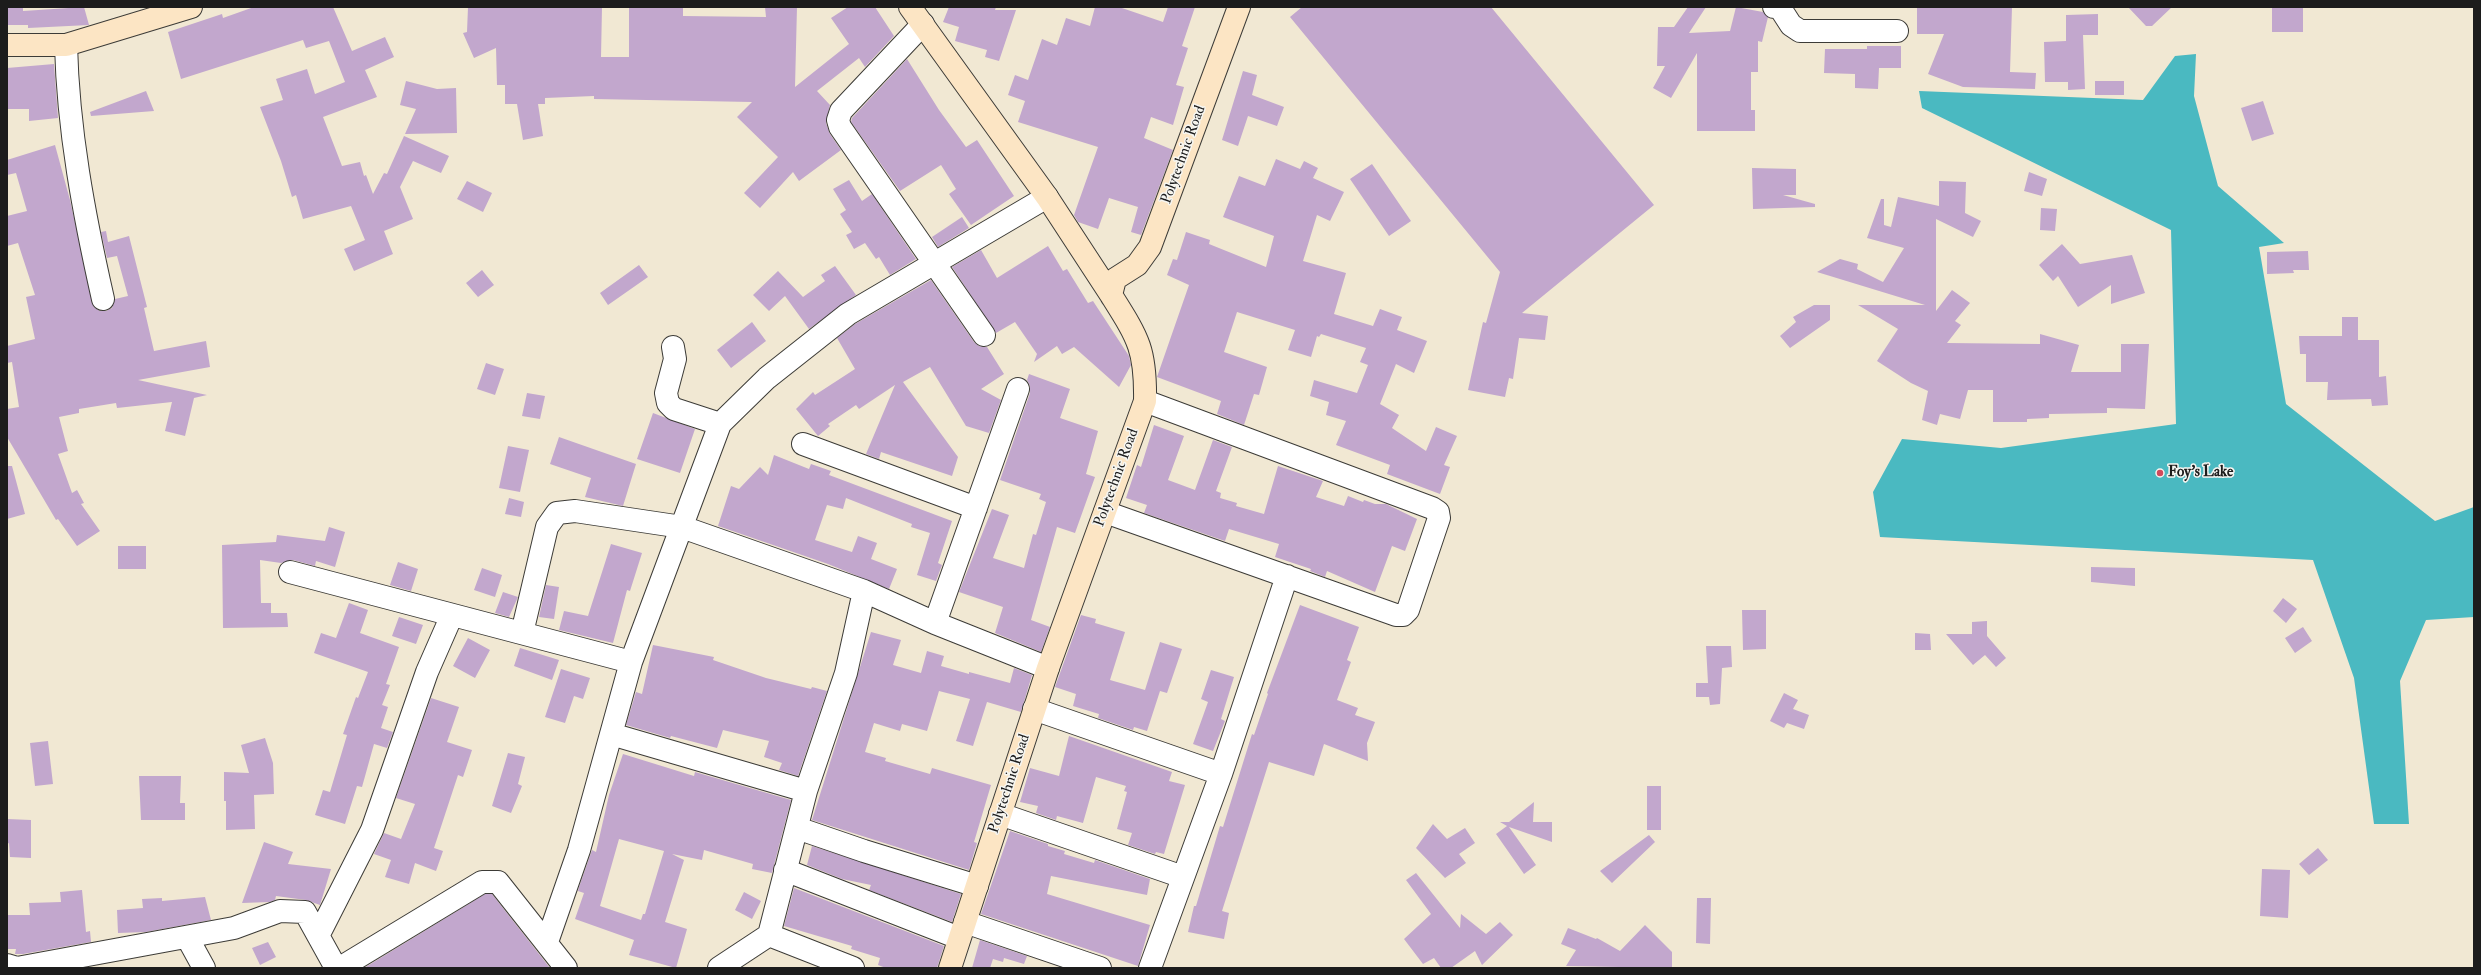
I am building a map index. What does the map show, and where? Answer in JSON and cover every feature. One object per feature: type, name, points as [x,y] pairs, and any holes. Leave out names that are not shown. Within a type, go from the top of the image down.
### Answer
[{"type":"street","points":[[7,45],[66,45],[191,7]]},
{"type":"street","points":[[910,7],[1047,197],[1111,295]]},
{"type":"street","name":"Polytechnic Road","points":[[950,968],[1048,668],[1145,401],[1146,369],[1138,338],[1111,295],[1115,279],[1137,265],[1150,248],[1239,7]]},
{"type":"street","points":[[1774,7],[1780,8],[1791,25],[1800,31],[1896,31]]},
{"type":"street","points":[[923,24],[841,111],[838,120],[840,127],[984,335]]},
{"type":"street","points":[[66,45],[67,97],[72,137],[103,299]]},
{"type":"street","points":[[547,942],[579,850],[631,662],[720,424],[767,378],[805,346],[848,314],[934,262],[1047,197]]},
{"type":"street","points":[[672,346],[674,359],[666,393],[668,403],[674,409],[720,424]]},
{"type":"street","points":[[935,623],[1018,389]]},
{"type":"street","points":[[1105,512],[1396,615],[1403,614],[1408,610],[1439,518],[1438,512],[1432,508],[1145,401]]},
{"type":"street","points":[[803,444],[976,508]]},
{"type":"street","points":[[522,633],[547,528],[557,513],[575,511],[682,527],[864,591],[935,623],[1048,668]]},
{"type":"street","points":[[290,572],[631,662]]},
{"type":"street","points":[[1150,968],[1221,774],[1287,576]]},
{"type":"street","points":[[719,968],[769,935],[806,790],[846,673],[864,591]]},
{"type":"street","points":[[319,934],[372,830],[427,672],[452,615]]},
{"type":"street","points":[[1034,709],[1221,774]]},
{"type":"street","points":[[611,734],[806,790]]},
{"type":"street","points":[[1000,814],[1183,877]]},
{"type":"street","points":[[797,828],[864,851],[976,886]]},
{"type":"street","points":[[785,870],[962,930],[1100,968]]},
{"type":"street","points":[[340,968],[482,882],[491,880],[498,882],[547,942],[566,968]]},
{"type":"street","points":[[7,965],[17,968],[234,928],[280,911],[306,912],[336,968]]},
{"type":"street","points":[[769,935],[853,968]]},
{"type":"street","points":[[187,937],[204,968]]},
{"type":"water","name":"Foy's Lake","points":[[2196,54],[2194,96],[2218,186],[2284,243],[2259,247],[2286,404],[2435,521],[2474,507],[2474,617],[2426,620],[2400,681],[2409,824],[2374,824],[2354,678],[2313,560],[1880,537],[1873,492],[1902,439],[2001,448],[2176,424],[2171,230],[1922,108],[1919,91],[2143,100],[2175,56]]},
{"type":"building","points":[[7,7],[23,7],[23,11],[84,7],[89,25],[28,28],[28,25],[7,25]]},
{"type":"building","points":[[254,7],[333,7],[352,51],[385,37],[394,57],[365,70],[377,97],[323,117],[342,166],[360,162],[364,176],[366,175],[373,194],[384,173],[387,174],[404,136],[449,156],[441,173],[413,161],[400,187],[413,219],[384,231],[393,254],[354,271],[344,249],[365,240],[351,206],[303,219],[296,195],[292,197],[281,161],[260,107],[283,100],[276,79],[307,69],[315,94],[345,82],[329,41],[306,48],[303,40],[181,79],[168,32],[222,14],[223,18]]},
{"type":"building","points":[[468,7],[602,7],[601,57],[629,57],[629,7],[683,7],[683,16],[766,17],[765,7],[797,7],[795,87],[849,44],[831,18],[848,7],[875,7],[894,36],[865,67],[859,58],[817,91],[830,105],[826,123],[830,134],[841,150],[799,181],[793,172],[760,208],[744,193],[778,157],[737,117],[752,102],[594,99],[594,96],[545,98],[545,104],[538,104],[543,136],[523,140],[517,104],[505,104],[505,85],[497,85],[496,48],[474,58],[463,33],[467,32]]},
{"type":"building","points":[[949,7],[996,7],[995,10],[1016,10],[999,61],[985,57],[987,50],[955,41],[959,27],[943,22]]},
{"type":"building","points":[[1095,7],[1119,7],[1163,22],[1168,7],[1195,7],[1182,46],[1188,48],[1176,85],[1184,87],[1173,125],[1151,117],[1144,138],[1173,150],[1141,235],[1131,232],[1138,207],[1109,198],[1098,229],[1078,222],[1074,215],[1098,147],[1018,122],[1025,101],[1008,95],[1015,75],[1028,80],[1042,39],[1057,45],[1066,18],[1090,26]]},
{"type":"building","points":[[1302,7],[1491,7],[1654,205],[1522,313],[1548,316],[1545,340],[1519,338],[1513,379],[1509,378],[1505,397],[1468,390],[1483,322],[1486,323],[1500,272],[1290,17]]},
{"type":"building","points":[[1688,7],[1706,7],[1689,33],[1730,31],[1736,7],[1763,12],[1768,17],[1762,42],[1758,41],[1758,72],[1751,72],[1751,110],[1755,110],[1755,131],[1697,131],[1697,53],[1671,98],[1653,88],[1665,66],[1657,66],[1658,27],[1674,27]]},
{"type":"building","points":[[1917,7],[2012,7],[2010,72],[2036,73],[2035,89],[1963,87],[1928,74],[1944,34],[1917,34]]},
{"type":"building","points":[[2128,7],[2172,7],[2152,26],[2146,26]]},
{"type":"building","points":[[2272,7],[2303,7],[2303,32],[2272,32]]},
{"type":"building","points":[[2098,14],[2098,35],[2083,35],[2085,89],[2068,90],[2068,82],[2045,82],[2044,42],[2066,41],[2066,15]]},
{"type":"building","points":[[1867,46],[1901,46],[1901,68],[1879,68],[1878,89],[1855,88],[1855,74],[1824,73],[1825,49],[1867,49]]},
{"type":"building","points":[[907,59],[939,110],[966,147],[977,140],[1014,196],[971,225],[949,194],[956,189],[941,165],[900,191],[851,122],[852,118]]},
{"type":"building","points":[[54,64],[58,118],[29,121],[29,109],[7,109],[7,68]]},
{"type":"building","points":[[1243,71],[1257,75],[1252,95],[1284,107],[1277,126],[1248,116],[1238,146],[1222,140]]},
{"type":"building","points":[[406,81],[437,89],[456,88],[457,133],[405,134],[416,109],[400,105]]},
{"type":"building","points":[[2095,81],[2124,81],[2124,95],[2095,95]]},
{"type":"building","points":[[146,91],[154,111],[91,116],[90,112]]},
{"type":"building","points":[[2263,101],[2274,134],[2252,141],[2241,108]]},
{"type":"building","points":[[55,145],[70,200],[94,307],[100,311],[106,311],[112,308],[115,299],[128,296],[117,256],[107,258],[101,232],[106,231],[108,242],[129,236],[147,307],[144,308],[154,351],[206,341],[210,367],[138,380],[207,395],[194,398],[185,436],[165,431],[172,402],[117,408],[116,403],[79,409],[79,413],[59,417],[68,451],[58,454],[72,493],[77,490],[84,503],[81,504],[100,531],[77,546],[58,519],[56,520],[7,437],[7,409],[19,407],[12,362],[7,363],[7,346],[35,339],[26,297],[35,295],[18,243],[7,246],[7,216],[27,211],[16,173],[7,175],[7,160]]},
{"type":"building","points":[[1276,159],[1300,169],[1304,161],[1318,168],[1313,178],[1344,192],[1330,221],[1317,215],[1303,261],[1346,273],[1334,314],[1373,326],[1380,309],[1402,317],[1397,330],[1427,341],[1414,373],[1396,364],[1380,404],[1399,415],[1392,428],[1426,451],[1436,427],[1457,436],[1444,465],[1450,467],[1440,494],[1387,474],[1390,465],[1336,445],[1346,421],[1326,415],[1329,402],[1310,396],[1314,380],[1357,393],[1368,365],[1360,362],[1366,348],[1321,334],[1319,337],[1317,336],[1311,357],[1288,350],[1295,330],[1237,312],[1224,352],[1267,367],[1259,395],[1254,394],[1244,425],[1217,414],[1221,401],[1157,377],[1189,285],[1167,275],[1173,259],[1177,260],[1186,232],[1210,240],[1209,244],[1266,267],[1274,236],[1223,217],[1239,176],[1265,186]]},
{"type":"building","points":[[1372,164],[1411,221],[1389,236],[1350,179]]},
{"type":"building","points":[[1752,168],[1796,169],[1796,195],[1783,195],[1815,204],[1815,207],[1753,209]]},
{"type":"building","points":[[2029,172],[2047,179],[2042,196],[2024,191]]},
{"type":"building","points":[[849,180],[862,201],[872,194],[916,259],[890,275],[879,257],[876,259],[865,243],[854,249],[846,235],[852,232],[840,214],[846,210],[833,189]]},
{"type":"building","points":[[467,181],[492,193],[483,212],[457,199]]},
{"type":"building","points":[[1939,181],[1966,182],[1965,213],[1981,221],[1973,237],[1936,219],[1936,311],[1952,290],[1970,303],[1955,321],[1961,325],[1947,343],[2040,344],[2040,334],[2079,345],[2071,372],[2121,372],[2121,344],[2149,344],[2145,409],[2107,408],[2107,413],[2049,414],[2049,418],[2027,419],[2027,422],[1993,422],[1993,390],[1968,390],[1960,419],[1940,414],[1937,425],[1922,420],[1928,391],[1911,383],[1877,361],[1898,329],[1858,305],[1925,305],[1817,272],[1840,259],[1858,264],[1857,269],[1883,282],[1904,248],[1867,238],[1881,199],[1884,199],[1884,225],[1891,227],[1898,197],[1939,206]]},
{"type":"building","points":[[2041,208],[2057,209],[2055,231],[2040,230]]},
{"type":"building","points":[[962,217],[969,228],[938,247],[932,237]]},
{"type":"building","points":[[2062,244],[2080,264],[2132,255],[2145,293],[2111,304],[2111,285],[2078,307],[2058,276],[2053,281],[2039,265]]},
{"type":"building","points":[[1048,246],[1063,271],[1067,269],[1088,303],[1093,301],[1129,356],[1131,365],[1119,387],[1074,347],[1062,354],[1057,346],[1034,362],[1037,354],[1015,322],[996,333],[952,267],[981,250],[997,278]]},
{"type":"building","points":[[2308,251],[2309,270],[2293,270],[2294,273],[2267,274],[2267,252]]},
{"type":"building","points":[[639,265],[648,277],[608,305],[600,293]]},
{"type":"building","points":[[835,266],[856,295],[809,329],[785,296],[769,311],[753,295],[778,271],[803,297],[825,281],[821,275]]},
{"type":"building","points":[[482,270],[494,285],[478,297],[466,283]]},
{"type":"building","points":[[931,280],[974,342],[979,346],[987,347],[1004,374],[981,389],[1001,400],[989,433],[966,426],[930,367],[903,382],[958,457],[952,476],[881,452],[879,459],[866,454],[895,385],[859,409],[856,405],[828,424],[830,426],[818,436],[796,409],[813,392],[815,395],[855,369],[837,338],[855,324]]},
{"type":"building","points":[[1814,305],[1830,305],[1830,320],[1790,348],[1780,336],[1796,322],[1793,317]]},
{"type":"building","points":[[2342,317],[2358,317],[2358,340],[2379,340],[2379,377],[2386,376],[2388,405],[2372,406],[2371,399],[2327,400],[2328,382],[2306,382],[2306,354],[2300,354],[2299,336],[2342,336]]},
{"type":"building","points":[[752,322],[766,341],[731,368],[717,350]]},
{"type":"building","points":[[486,363],[504,369],[495,395],[477,389]]},
{"type":"building","points":[[1029,374],[1070,389],[1060,418],[1098,431],[1086,474],[1095,477],[1075,533],[1057,527],[1031,620],[1050,627],[1041,652],[995,633],[1003,607],[959,592],[992,509],[1009,515],[993,558],[1024,568],[1033,534],[1036,535],[1046,502],[1039,499],[1041,494],[1000,480],[1030,393],[1030,386],[1027,380]]},
{"type":"building","points":[[527,393],[545,396],[540,419],[522,416]]},
{"type":"building","points":[[653,413],[695,429],[680,473],[637,459]]},
{"type":"building","points":[[1154,425],[1184,436],[1168,480],[1195,490],[1213,440],[1232,447],[1216,491],[1221,493],[1220,498],[1237,503],[1236,506],[1264,514],[1278,466],[1323,481],[1316,497],[1344,506],[1348,496],[1363,502],[1364,500],[1375,504],[1386,504],[1417,519],[1405,551],[1392,546],[1375,592],[1327,571],[1325,577],[1310,571],[1311,569],[1275,557],[1279,544],[1229,529],[1225,541],[1144,513],[1147,505],[1126,498],[1137,465],[1141,467]]},
{"type":"building","points":[[559,437],[636,464],[623,506],[585,497],[591,478],[550,464]]},
{"type":"building","points":[[508,446],[529,450],[520,492],[499,488]]},
{"type":"building","points":[[774,455],[809,469],[811,464],[831,471],[829,475],[952,521],[938,563],[942,565],[936,581],[917,575],[930,533],[911,527],[912,524],[846,498],[843,509],[827,505],[815,540],[852,552],[858,536],[877,543],[871,559],[897,569],[889,589],[828,564],[718,526],[731,486],[739,489],[760,467],[768,475]]},
{"type":"building","points":[[7,466],[12,466],[25,514],[7,519]]},
{"type":"building","points":[[509,498],[524,502],[521,517],[505,514]]},
{"type":"building","points":[[329,527],[345,532],[335,567],[316,561],[315,566],[293,560],[281,563],[260,560],[261,603],[271,603],[271,613],[287,613],[288,627],[223,628],[222,545],[276,542],[277,535],[325,541]]},
{"type":"building","points":[[611,544],[642,553],[630,591],[627,590],[613,643],[559,630],[564,611],[588,616]]},
{"type":"building","points":[[118,546],[146,546],[146,569],[118,569]]},
{"type":"building","points":[[398,562],[418,569],[411,591],[390,585]]},
{"type":"building","points":[[2091,567],[2135,568],[2135,586],[2091,582]]},
{"type":"building","points":[[482,568],[502,575],[495,597],[474,590]]},
{"type":"building","points":[[546,585],[559,587],[554,619],[539,617]]},
{"type":"building","points":[[503,592],[518,597],[509,617],[495,613]]},
{"type":"building","points":[[2283,598],[2297,609],[2286,623],[2273,611]]},
{"type":"building","points":[[349,603],[368,610],[360,633],[399,647],[386,684],[390,685],[382,705],[388,707],[381,728],[393,732],[387,748],[374,744],[362,787],[357,786],[345,824],[315,815],[323,790],[330,792],[347,735],[343,734],[356,697],[358,698],[368,672],[314,653],[321,633],[336,638]]},
{"type":"building","points":[[1300,605],[1359,627],[1347,660],[1351,662],[1337,700],[1358,708],[1355,715],[1375,722],[1367,743],[1368,761],[1324,744],[1314,776],[1269,762],[1222,911],[1229,913],[1224,939],[1188,932],[1194,906],[1196,906],[1220,826],[1223,827],[1252,734],[1254,735],[1268,694],[1267,693]]},
{"type":"building","points":[[1742,610],[1766,610],[1766,649],[1743,650]]},
{"type":"building","points":[[1081,615],[1096,619],[1095,623],[1125,632],[1110,680],[1145,690],[1160,642],[1182,649],[1167,693],[1160,691],[1147,731],[1134,727],[1133,730],[1098,718],[1099,714],[1073,706],[1076,694],[1055,687]]},
{"type":"building","points":[[399,617],[423,625],[416,644],[392,636]]},
{"type":"building","points":[[1987,621],[1987,636],[2006,658],[1996,667],[1985,655],[1973,665],[1946,634],[1972,634],[1972,622]]},
{"type":"building","points":[[2303,627],[2312,641],[2295,653],[2285,638]]},
{"type":"building","points":[[871,632],[901,640],[893,665],[921,673],[927,651],[944,656],[941,666],[969,674],[969,672],[1010,683],[1014,668],[1032,675],[1021,712],[987,702],[973,746],[956,741],[970,699],[939,691],[927,731],[902,724],[900,731],[874,723],[865,752],[886,758],[885,761],[930,774],[932,768],[991,785],[974,842],[977,843],[969,870],[812,820]]},
{"type":"building","points":[[1915,633],[1930,634],[1931,650],[1915,650]]},
{"type":"building","points":[[468,638],[490,650],[475,678],[453,666]]},
{"type":"building","points":[[653,645],[714,657],[713,660],[766,678],[811,689],[812,687],[827,691],[798,776],[779,770],[782,763],[764,757],[769,741],[723,730],[717,748],[671,736],[670,738],[626,725],[636,692],[642,694]]},
{"type":"building","points":[[1706,646],[1731,646],[1732,667],[1722,668],[1720,704],[1710,705],[1709,697],[1696,697],[1696,683],[1708,683]]},
{"type":"building","points":[[520,648],[559,660],[552,680],[514,666]]},
{"type":"building","points":[[561,669],[590,678],[583,699],[574,696],[565,723],[545,717]]},
{"type":"building","points":[[1211,670],[1234,677],[1221,719],[1225,721],[1213,751],[1193,744],[1208,702],[1201,699]]},
{"type":"building","points":[[1784,693],[1798,700],[1793,709],[1809,715],[1804,729],[1787,723],[1784,728],[1770,721]]},
{"type":"building","points":[[431,698],[459,707],[447,742],[472,750],[463,777],[458,775],[434,848],[443,851],[436,871],[415,863],[409,884],[385,877],[391,860],[374,854],[384,833],[401,839],[415,804],[396,798]]},
{"type":"building","points":[[1069,736],[1172,772],[1169,781],[1185,785],[1164,854],[1156,852],[1155,854],[1128,845],[1132,833],[1117,829],[1127,792],[1124,791],[1126,786],[1096,777],[1083,823],[1057,816],[1056,820],[1036,813],[1038,806],[1020,802],[1030,768],[1059,776]]},
{"type":"building","points":[[265,738],[273,763],[274,794],[254,795],[255,829],[226,830],[224,772],[249,773],[241,745]]},
{"type":"building","points":[[48,741],[53,784],[35,786],[30,743]]},
{"type":"building","points":[[508,753],[525,757],[518,784],[522,786],[511,813],[492,806]]},
{"type":"building","points":[[623,754],[694,776],[695,772],[791,800],[772,873],[752,869],[753,864],[704,850],[702,860],[672,854],[684,860],[665,922],[687,929],[676,968],[629,955],[634,940],[575,919],[584,893],[578,891],[579,887],[592,850],[596,852],[609,795]],"holes":[[[619,839],[664,851],[645,914],[643,914],[641,920],[600,906]]]},
{"type":"building","points":[[139,776],[181,776],[180,803],[185,803],[185,820],[141,820]]},
{"type":"building","points":[[1647,786],[1661,786],[1661,830],[1647,830]]},
{"type":"building","points":[[1534,802],[1533,822],[1552,822],[1552,842],[1509,827],[1536,865],[1524,874],[1496,834],[1507,826],[1500,822],[1509,822]]},
{"type":"building","points":[[7,819],[31,820],[31,858],[10,857],[9,843],[7,844]]},
{"type":"building","points":[[1433,824],[1447,839],[1465,828],[1475,843],[1459,854],[1466,863],[1445,878],[1416,848]]},
{"type":"building","points":[[1010,831],[1065,851],[1064,854],[1094,863],[1095,860],[1150,879],[1147,895],[1051,876],[1047,894],[1150,925],[1138,966],[981,914]]},
{"type":"building","points":[[1649,835],[1655,842],[1612,883],[1600,871]]},
{"type":"building","points":[[264,842],[293,852],[288,864],[331,869],[320,905],[306,900],[276,896],[275,900],[270,902],[242,903]]},
{"type":"building","points":[[812,846],[961,894],[952,922],[869,890],[871,885],[842,879],[807,865]]},
{"type":"building","points":[[2318,848],[2328,860],[2309,875],[2299,864]]},
{"type":"building","points":[[2262,869],[2290,870],[2288,918],[2260,916]]},
{"type":"building","points":[[1416,873],[1460,928],[1461,914],[1486,934],[1500,922],[1513,935],[1482,965],[1475,951],[1451,968],[1441,968],[1434,958],[1423,964],[1404,939],[1431,914],[1406,880]]},
{"type":"building","points":[[794,888],[944,946],[937,968],[886,968],[878,965],[880,958],[851,949],[852,946],[784,926]]},
{"type":"building","points":[[82,890],[86,932],[90,931],[91,942],[23,954],[15,954],[16,949],[7,949],[7,915],[30,915],[29,903],[61,902],[60,892]]},
{"type":"building","points":[[744,892],[761,901],[752,919],[735,910]]},
{"type":"building","points":[[485,894],[492,894],[550,968],[364,968]]},
{"type":"building","points":[[205,897],[211,920],[146,932],[118,933],[117,910],[143,908],[142,899],[162,898],[162,901]]},
{"type":"building","points":[[1697,898],[1711,898],[1710,944],[1696,943]]},
{"type":"building","points":[[1645,925],[1672,952],[1672,968],[1566,966],[1576,950],[1561,944],[1568,928],[1596,939],[1597,938],[1620,951]]},
{"type":"building","points":[[980,940],[1027,956],[1024,964],[1004,958],[1003,962],[993,959],[990,968],[972,968]]},
{"type":"building","points":[[268,942],[276,957],[260,965],[252,948]]},
{"type":"place","name":"Foy's Lake","points":[[2160,473]]}]
